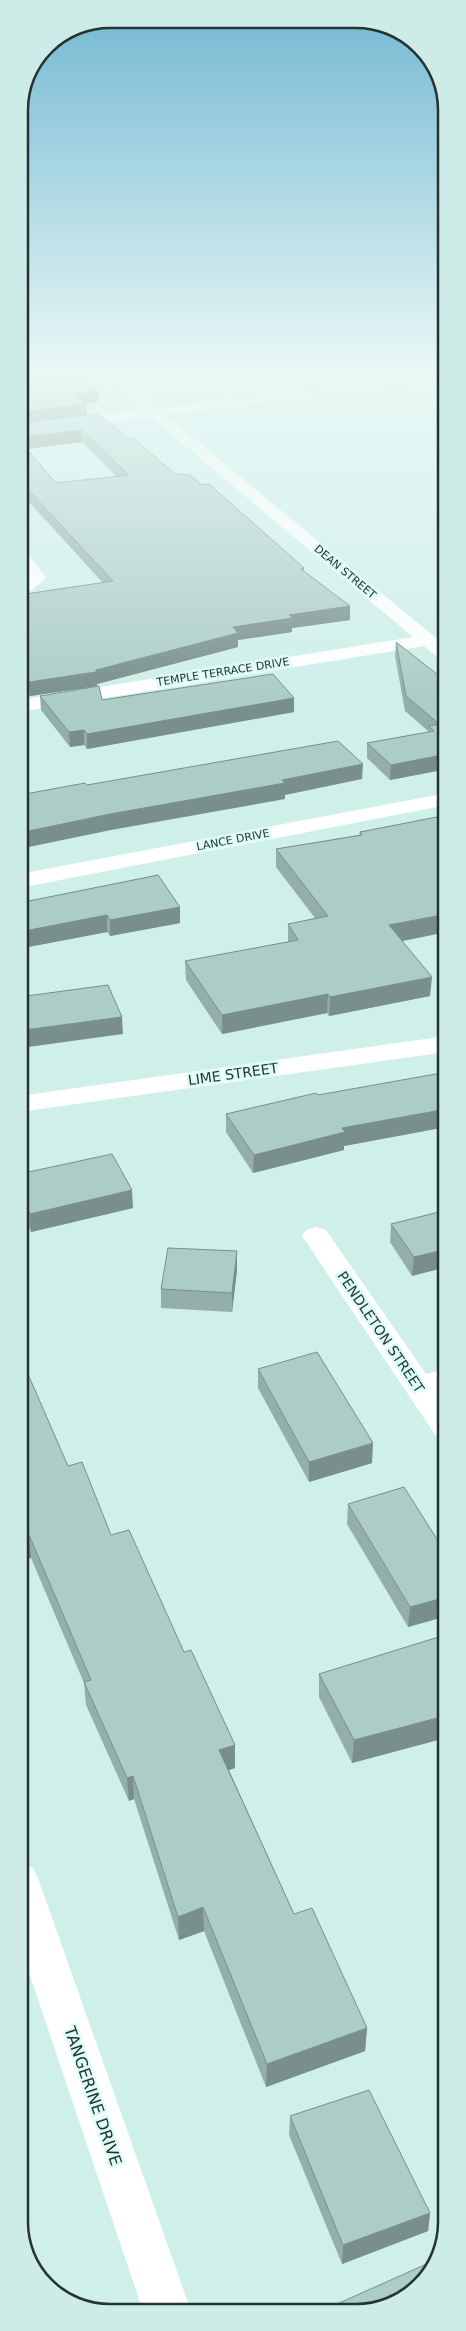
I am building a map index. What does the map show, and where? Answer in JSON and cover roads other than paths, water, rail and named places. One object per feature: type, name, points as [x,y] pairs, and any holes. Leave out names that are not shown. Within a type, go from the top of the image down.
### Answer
[{"type":"street","name":"DEAN STREET","points":[[237,482],[438,648]]},
{"type":"street","points":[[28,565],[38,578],[28,585]]},
{"type":"street","name":"TEMPLE TERRACE DRIVE","points":[[28,705],[428,640]]},
{"type":"street","name":"LANCE DRIVE","points":[[28,879],[438,801]]},
{"type":"street","name":"LIME STREET","points":[[28,1103],[438,1045]]},
{"type":"street","name":"PENDLETON STREET","points":[[316,1236],[433,1383],[438,1399]]},
{"type":"street","name":"TANGERINE DRIVE","points":[[28,1907],[165,2304]]}]
